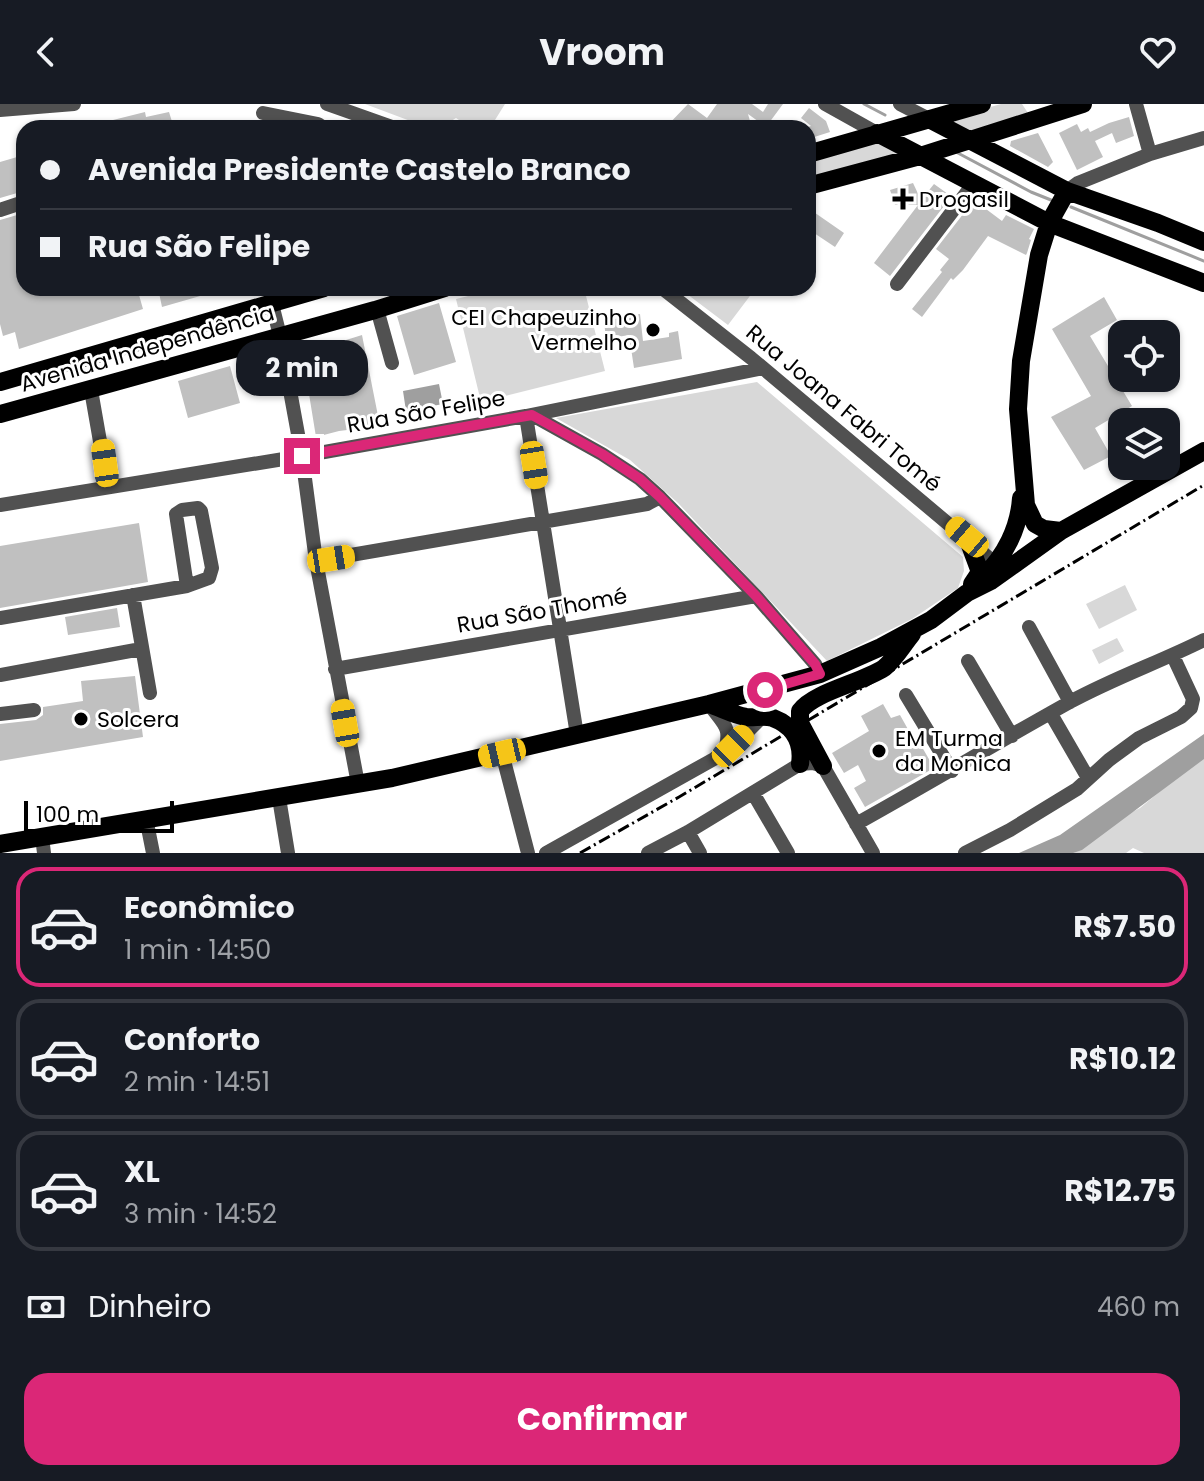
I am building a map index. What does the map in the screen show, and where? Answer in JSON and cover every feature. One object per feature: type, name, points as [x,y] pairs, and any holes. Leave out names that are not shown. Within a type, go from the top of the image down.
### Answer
[{"type":"main road","points":[[816,152],[982,104]]},
{"type":"main road","points":[[816,184],[920,156],[1035,112],[1083,104]]},
{"type":"main road","points":[[929,119],[1067,191],[1204,242]]},
{"type":"main road","points":[[877,133],[1049,223],[1204,283]]},
{"type":"main road","points":[[994,572],[1020,511],[1022,484],[1018,409],[1021,361],[1039,255],[1049,223],[1067,191]]},
{"type":"main road","name":"Avenida Independência","points":[[0,382],[298,296]]},
{"type":"main road","name":"Avenida Independência","points":[[0,414],[377,309],[400,296]]},
{"type":"main road","points":[[0,844],[43,845],[146,818],[392,778],[709,704],[820,674],[881,647],[931,620],[994,572],[1204,451]]},
{"type":"main road","points":[[1022,484],[1026,505],[1035,524],[1044,529],[1061,531]]},
{"type":"main road","points":[[967,537],[980,572],[967,593]]},
{"type":"main road","points":[[823,766],[800,723],[800,711],[809,702],[884,668],[917,628]]},
{"type":"main road","points":[[709,704],[745,717],[773,718],[796,734],[801,747],[800,764]]},
{"type":"street","points":[[0,110],[74,104]]},
{"type":"street","points":[[327,104],[372,120]]},
{"type":"street","points":[[825,104],[877,133]]},
{"type":"street","points":[[900,104],[929,119]]},
{"type":"street","points":[[1136,104],[1150,154]]},
{"type":"street","points":[[263,113],[298,120]]},
{"type":"street","points":[[1067,191],[1078,183],[1150,154],[1204,138]]},
{"type":"street","points":[[1092,177],[1092,199]]},
{"type":"street","points":[[897,284],[974,183]]},
{"type":"street","name":"Rua Joana Fabri Tomé","points":[[672,296],[967,537],[994,572]]},
{"type":"street","points":[[272,304],[302,456],[316,561],[358,784]]},
{"type":"street","points":[[377,309],[392,363]]},
{"type":"street","name":"Rua São Felipe","points":[[0,505],[302,456],[763,368]]},
{"type":"street","points":[[91,390],[108,487]]},
{"type":"street","points":[[529,415],[602,454],[640,479],[756,596],[815,664],[820,674]]},
{"type":"street","points":[[529,415],[577,735]]},
{"type":"street","points":[[316,561],[647,504],[660,497]]},
{"type":"street","points":[[0,618],[187,586],[209,578],[212,568],[198,508],[176,514],[187,586]]},
{"type":"street","points":[[967,537],[992,546],[1011,537]]},
{"type":"street","points":[[133,595],[150,693]]},
{"type":"street","name":"Rua São Thomé","points":[[335,669],[756,596]]},
{"type":"street","points":[[1029,627],[1070,702]]},
{"type":"street","points":[[856,824],[1070,702],[1204,640]]},
{"type":"street","points":[[0,675],[141,649]]},
{"type":"street","points":[[965,853],[1077,789],[1139,738],[1181,717],[1191,708],[1193,699],[1173,656]]},
{"type":"street","points":[[968,661],[1012,736]]},
{"type":"street","points":[[906,695],[952,771]]},
{"type":"street","points":[[709,704],[728,730],[724,752]]},
{"type":"street","points":[[0,714],[34,710]]},
{"type":"street","points":[[1051,714],[1088,778]]},
{"type":"street","points":[[546,853],[724,752],[762,717]]},
{"type":"street","points":[[502,753],[528,853]]},
{"type":"street","points":[[648,853],[800,764],[818,763],[823,766],[873,853]]},
{"type":"street","points":[[753,793],[788,853]]},
{"type":"street","points":[[279,798],[288,853]]},
{"type":"street","points":[[146,818],[153,853]]},
{"type":"street","points":[[688,832],[700,853]]},
{"type":"shaded area","points":[[365,104],[505,104],[495,120],[408,120]]},
{"type":"shaded area","points":[[1001,104],[1022,104],[1028,113],[973,133],[951,122],[952,118]]},
{"type":"shaded area","points":[[870,141],[896,147],[897,154],[816,179],[816,156]]},
{"type":"shaded area","points":[[468,296],[586,296],[605,371],[481,402],[456,299]]},
{"type":"shaded area","points":[[690,296],[750,296],[728,325]]},
{"type":"shaded area","points":[[757,382],[963,557],[964,571],[958,588],[912,619],[827,661],[678,503],[630,460],[556,418]]},
{"type":"shaded area","points":[[439,384],[443,404],[406,411],[403,391]]},
{"type":"shaded area","points":[[1125,585],[1137,610],[1099,629],[1086,604]]},
{"type":"shaded area","points":[[1117,638],[1124,651],[1099,664],[1092,650]]},
{"type":"shaded area","points":[[1204,734],[1204,759],[1082,850],[1073,853],[1019,853],[1060,835]]},
{"type":"shaded area","points":[[1204,755],[1204,853],[1144,853],[1133,848],[1126,853],[1073,853],[1073,842],[1140,808]]},
{"type":"building","points":[[688,104],[707,118],[717,104],[752,104],[763,112],[768,104],[783,104],[771,120],[756,120],[748,114],[750,120],[673,120]]},
{"type":"building","points":[[809,108],[826,121],[830,132],[816,136],[816,120],[801,118]]},
{"type":"building","points":[[145,112],[146,117],[169,112],[172,120],[113,120]]},
{"type":"building","points":[[1129,117],[1134,136],[1116,143],[1112,133],[1095,141],[1103,157],[1077,170],[1059,133],[1077,124],[1081,132],[1088,128],[1090,132]]},
{"type":"building","points":[[1038,133],[1053,162],[1048,167],[1010,146],[1011,141]]},
{"type":"building","points":[[16,157],[16,193],[0,198],[0,162]]},
{"type":"building","points":[[913,183],[921,200],[934,184],[948,194],[941,204],[944,206],[890,276],[874,263],[918,205],[895,205],[890,190]]},
{"type":"building","points":[[974,200],[1002,221],[1006,215],[1034,229],[1027,253],[988,236],[922,317],[912,309],[949,259],[936,249]]},
{"type":"building","points":[[816,214],[844,233],[835,247],[816,234]]},
{"type":"building","points":[[16,215],[16,296],[139,296],[143,309],[19,349],[15,332],[3,336],[0,324],[0,220]]},
{"type":"building","points":[[160,296],[200,296],[162,307]]},
{"type":"building","points":[[1104,297],[1117,320],[1108,320],[1108,325],[1090,336],[1108,366],[1108,392],[1124,392],[1132,406],[1108,408],[1108,420],[1095,428],[1108,451],[1108,458],[1084,470],[1051,417],[1091,396],[1052,329]]},
{"type":"building","points":[[439,303],[456,362],[414,375],[397,316]]},
{"type":"building","points":[[640,314],[643,341],[669,337],[669,333],[678,331],[682,359],[634,368],[629,335],[606,339],[604,321]]},
{"type":"building","points":[[362,335],[380,426],[316,437],[302,351],[321,346],[327,375],[352,371],[346,340]]},
{"type":"building","points":[[230,366],[240,403],[188,418],[178,381]]},
{"type":"building","points":[[139,523],[148,582],[0,608],[0,546]]},
{"type":"building","points":[[117,608],[120,627],[68,635],[65,617]]},
{"type":"building","name":"Solcera","points":[[135,676],[143,737],[0,761],[0,724],[36,720],[43,715],[43,707],[83,701],[81,681]]},
{"type":"building","name":"EM Turma da Monica","points":[[883,704],[891,718],[900,715],[934,768],[865,807],[854,788],[866,781],[858,765],[844,773],[832,753],[869,731],[861,716]]},
{"type":"waterway","points":[[864,104],[885,115]]},
{"type":"waterway","points":[[956,152],[1051,200]]},
{"type":"waterway","points":[[1071,207],[1204,261]]},
{"type":"railway","points":[[580,853],[1204,485]]},
{"type":"place","name":"Drogasil","points":[[903,199]]},
{"type":"place","name":"CEI Chapeuzinho Vermelho","points":[[653,330]]},
{"type":"place","name":"Solcera","points":[[81,719]]},
{"type":"place","name":"EM Turma da Monica","points":[[879,751]]},
{"type":"route","points":[[302,456],[532,415],[640,479],[756,596],[815,664],[820,674],[765,690]]}]
